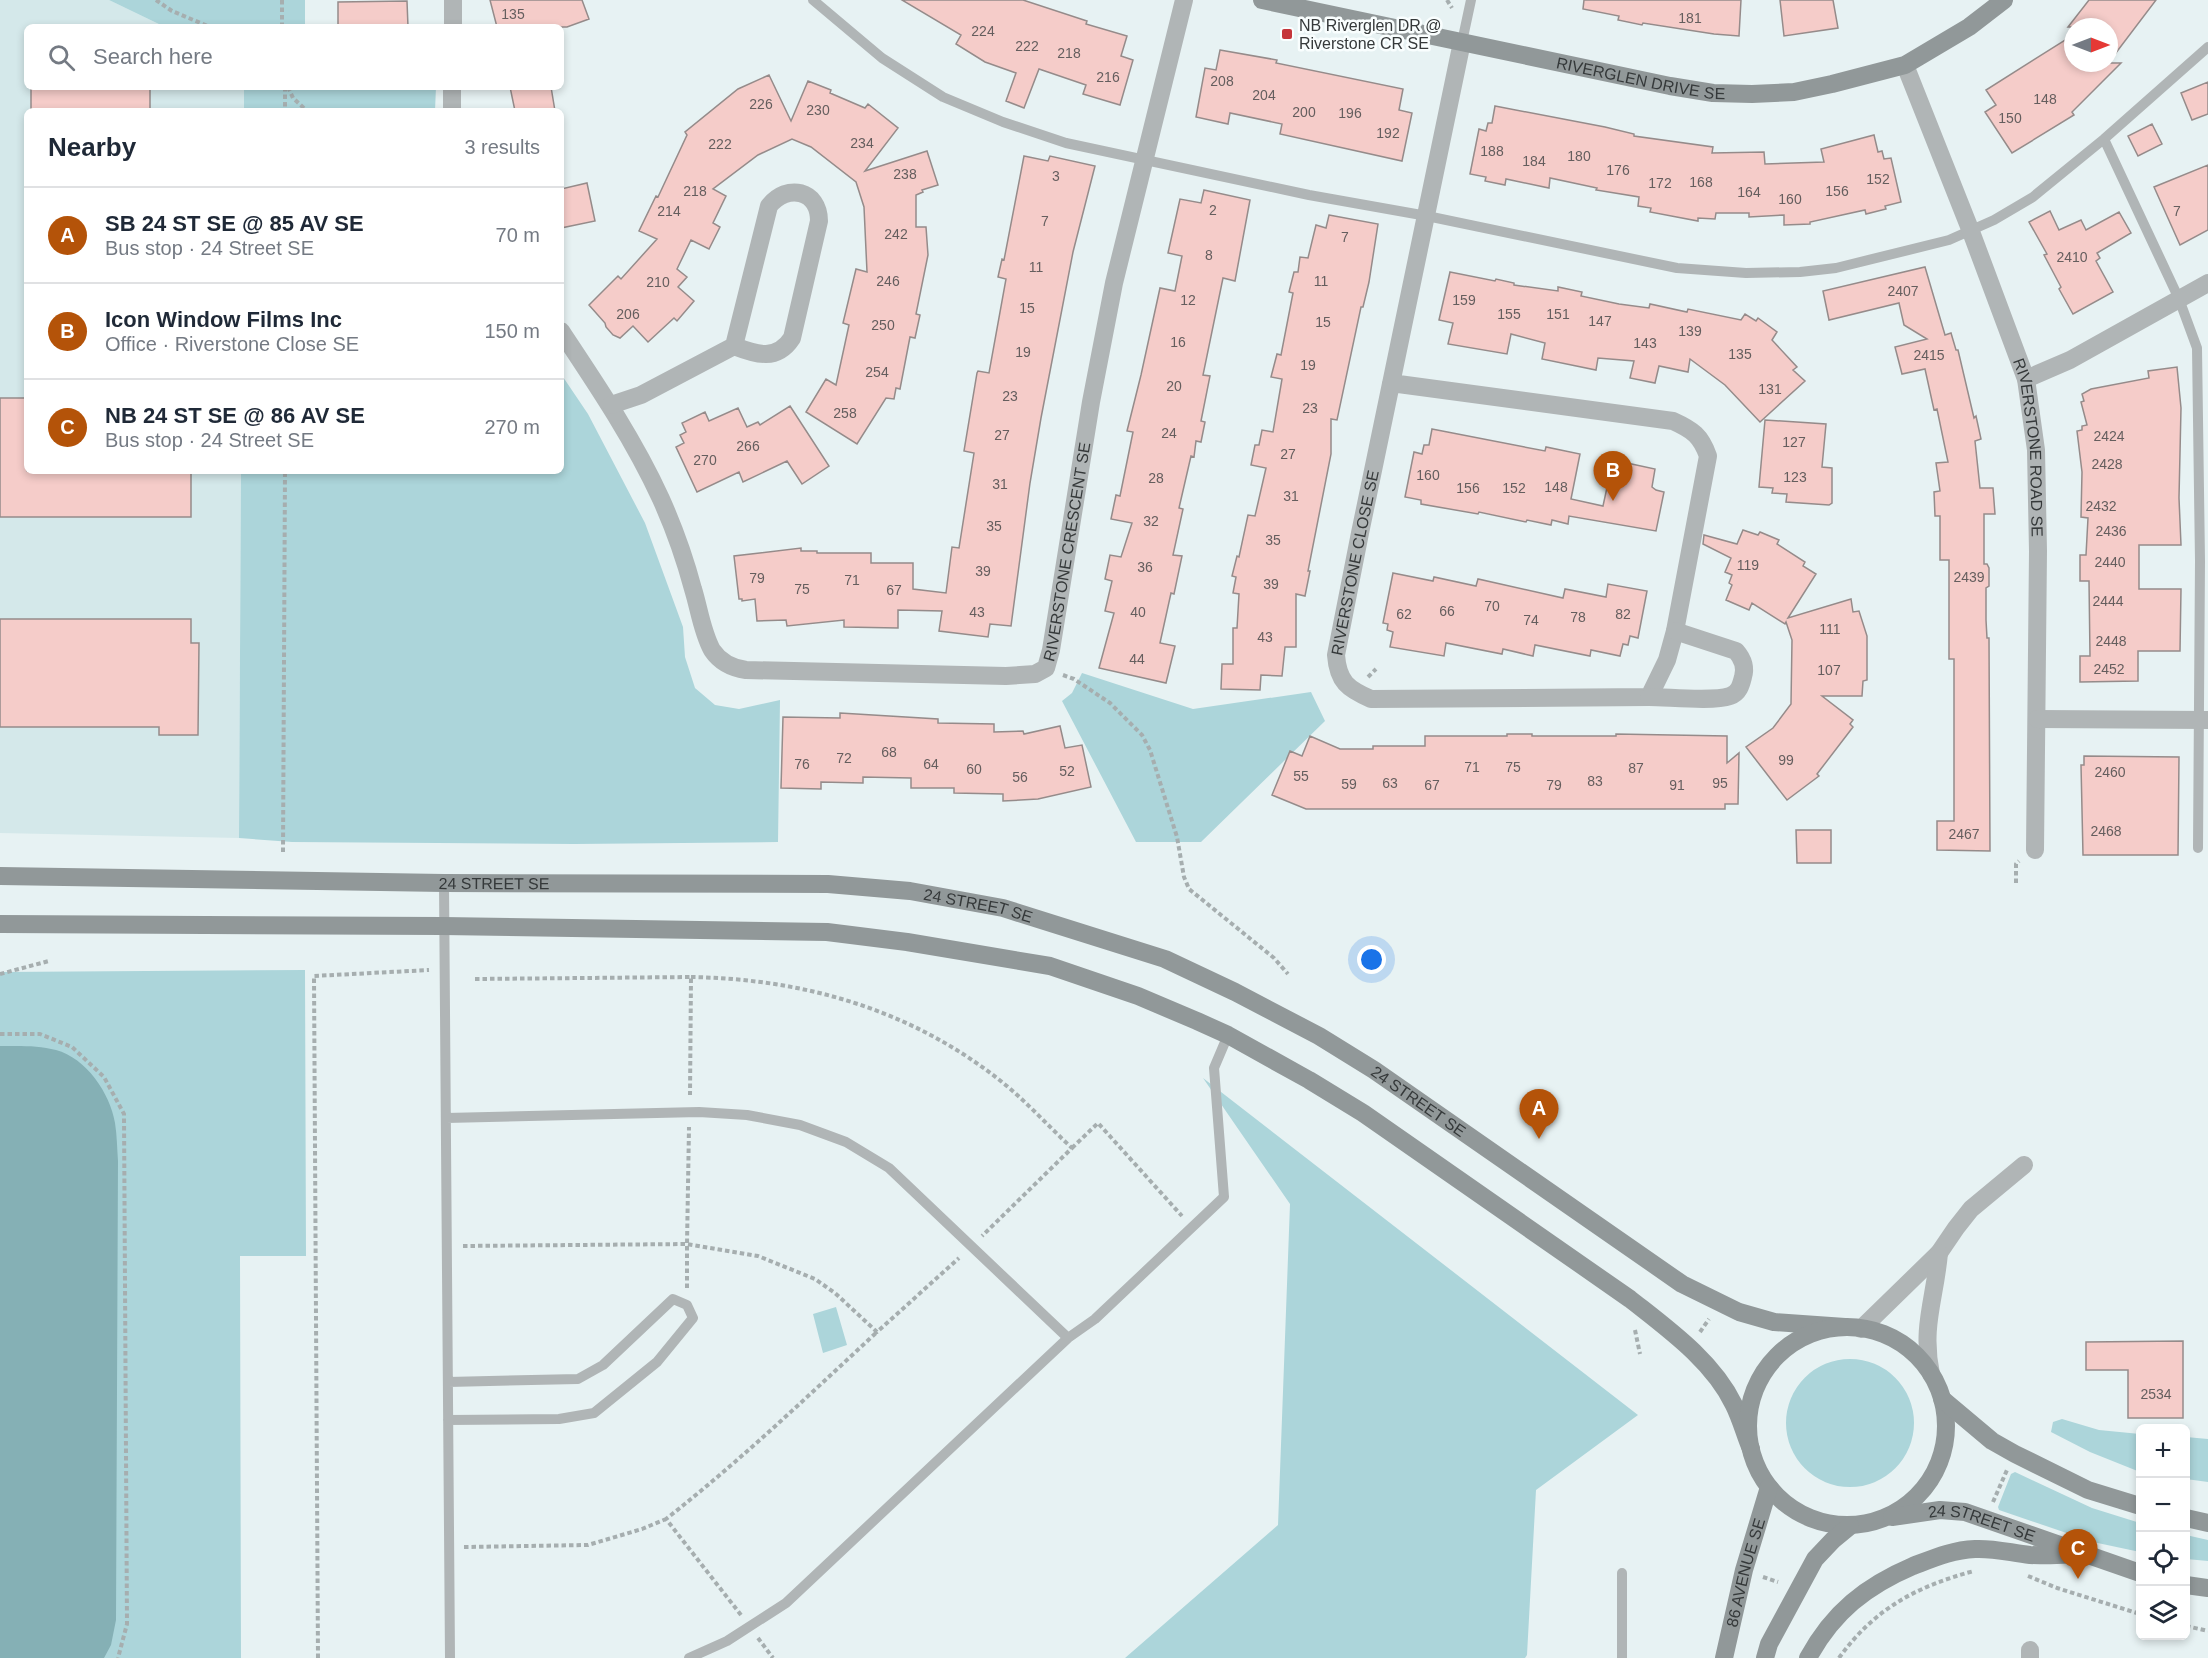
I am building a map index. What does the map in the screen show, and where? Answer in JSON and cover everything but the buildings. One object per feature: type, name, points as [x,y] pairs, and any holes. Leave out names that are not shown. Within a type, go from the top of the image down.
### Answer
[{"type":"main road","name":"RIVERGLEN DRIVE SE","points":[[1262,0],[1670,86],[1713,93],[1752,94],[1794,92],[1905,65],[1969,27],[2004,0]]},
{"type":"main road","name":"24 STREET SE","points":[[0,876],[444,883],[828,884],[910,891],[1003,908],[1165,959],[1319,1036],[1374,1070],[1682,1284],[1739,1312],[1774,1322],[1853,1328]]},
{"type":"main road","points":[[0,924],[443,926],[827,932],[907,942],[1050,966],[1138,996],[1228,1035],[1309,1080],[1363,1113],[1662,1324],[1689,1348],[1723,1387],[1734,1405],[1751,1449],[1763,1479],[1790,1508],[1806,1517],[1827,1524],[1850,1526],[1887,1517],[1914,1499],[1934,1474],[1941,1457],[1946,1438],[1946,1419],[1942,1398],[1931,1374],[1916,1355],[1899,1342],[1875,1331],[1853,1328],[1814,1333],[1797,1341],[1771,1364],[1762,1376],[1752,1398],[1748,1429],[1751,1449]]},
{"type":"main road","points":[[1942,1398],[1992,1441],[2088,1490],[2136,1505]]},
{"type":"main road","name":"86 AVENUE SE","points":[[1724,1658],[1744,1570],[1769,1487]]},
{"type":"main road","name":"24 STREET SE","points":[[1887,1517],[1940,1510],[1965,1512],[2136,1572]]},
{"type":"main road","points":[[2190,1519],[2208,1523]]},
{"type":"main road","points":[[1765,1658],[1769,1644],[1815,1559],[1850,1526]]},
{"type":"main road","points":[[1808,1658],[1834,1619],[1860,1594],[1894,1574],[1937,1556],[1955,1551],[1978,1549],[2030,1555],[2085,1554]]},
{"type":"main road","points":[[2190,1586],[2208,1588]]},
{"type":"street","points":[[453,0],[453,24]]},
{"type":"street","name":"RIVERSTONE CRESCENT SE","points":[[564,335],[611,405],[661,499],[687,566],[707,638],[715,655],[722,661],[737,669],[746,670],[1006,676],[1035,674],[1046,668],[1051,650],[1091,402],[1114,283],[1184,0]]},
{"type":"street","name":"RIVERSTONE CLOSE SE","points":[[1462,42],[1359,533],[1336,656],[1337,669],[1343,682],[1353,691],[1371,699],[1718,698],[1731,696],[1741,686],[1745,673],[1744,665],[1736,651],[1675,631]]},
{"type":"street","name":"RIVERSTONE ROAD SE","points":[[1905,65],[2026,379],[2036,450],[2035,850]]},
{"type":"street","points":[[452,90],[452,108]]},
{"type":"street","points":[[611,405],[640,394],[734,346],[749,352],[768,355],[786,347],[792,338],[819,221],[817,207],[807,196],[791,192],[782,194],[769,206],[734,346]]},
{"type":"street","points":[[2026,379],[2070,360],[2208,283]]},
{"type":"street","points":[[1391,383],[1673,422],[1688,428],[1702,441],[1708,456],[1675,631],[1667,660],[1649,697]]},
{"type":"street","points":[[2037,719],[2203,720]]},
{"type":"street","points":[[1853,1328],[1939,1253],[1968,1213],[2025,1165]]},
{"type":"street","points":[[1931,1374],[1926,1352],[1927,1325],[1939,1253]]},
{"type":"lane","points":[[813,0],[882,58],[944,97],[1003,122],[1066,143],[1309,195],[1427,216],[1677,268],[1746,273],[1800,272],[1836,267],[1948,240],[1994,220],[2033,197],[2104,139],[2208,46]]},
{"type":"lane","points":[[1462,42],[1471,0]]},
{"type":"lane","points":[[2104,139],[2179,299],[2197,348],[2204,561],[2203,720],[2198,848]]},
{"type":"lane","points":[[444,883],[450,1658]]},
{"type":"lane","points":[[690,1658],[727,1641],[786,1603],[1068,1338],[1095,1319],[1224,1197],[1214,1068],[1228,1035]]},
{"type":"lane","points":[[446,1118],[689,1112],[747,1115],[800,1125],[846,1142],[889,1168],[1068,1338]]},
{"type":"lane","points":[[448,1382],[578,1379],[603,1365],[673,1299],[687,1305],[693,1318],[657,1362],[594,1413],[559,1419],[448,1420]]},
{"type":"lane","points":[[1622,1574],[1622,1658]]},
{"type":"path","points":[[156,0],[172,11],[203,24]]},
{"type":"path","points":[[282,0],[282,24]]},
{"type":"path","points":[[285,108],[286,90]]},
{"type":"path","points":[[288,90],[304,108]]},
{"type":"path","points":[[283,852],[285,474]]},
{"type":"path","points":[[1046,668],[1074,679],[1110,703],[1142,735],[1150,750],[1177,837],[1184,877],[1189,889],[1274,958],[1287,974]]},
{"type":"path","points":[[2016,864],[2016,883]]},
{"type":"path","points":[[0,974],[49,961]]},
{"type":"path","points":[[318,1658],[315,976],[431,970]]},
{"type":"path","points":[[687,1305],[691,977]]},
{"type":"path","points":[[475,980],[734,977],[788,985],[842,998],[938,1039],[1003,1083],[1072,1148]]},
{"type":"path","points":[[0,1034],[40,1034],[72,1047],[104,1077],[124,1114],[127,1624],[117,1658]]},
{"type":"path","points":[[989,1229],[1098,1123],[1192,1228]]},
{"type":"path","points":[[447,1246],[687,1244],[758,1256],[815,1279],[835,1293],[877,1332]]},
{"type":"path","points":[[449,1547],[588,1545],[642,1530],[666,1519],[756,1443],[964,1253]]},
{"type":"path","points":[[1700,1333],[1711,1316]]},
{"type":"path","points":[[1990,1508],[2008,1467]]},
{"type":"path","points":[[666,1519],[773,1658]]},
{"type":"path","points":[[1839,1658],[1853,1639],[1886,1608],[1938,1583],[1976,1571]]},
{"type":"path","points":[[2022,1573],[2057,1588],[2136,1613]]},
{"type":"path","points":[[1763,1577],[1778,1582]]},
{"type":"path","points":[[2190,1627],[2208,1631]]},
{"type":"shaded area","points":[[0,0],[109,0],[159,24],[24,24],[24,90],[244,90],[244,108],[24,108],[24,474],[241,474],[239,838],[0,833]]},
{"type":"shaded area","points":[[109,0],[305,0],[305,24],[159,24]]},
{"type":"shaded area","points":[[244,90],[436,90],[435,108],[244,108]]},
{"type":"shaded area","points":[[564,378],[588,414],[645,523],[683,627],[685,657],[695,688],[715,705],[739,709],[780,700],[778,842],[574,844],[292,842],[239,838],[241,474],[564,474]]},
{"type":"shaded area","points":[[1082,673],[1193,709],[1311,692],[1325,721],[1201,842],[1136,842],[1062,701],[1072,693]]},
{"type":"shaded area","points":[[305,970],[306,1256],[240,1256],[241,1658],[0,1658],[0,972]]},
{"type":"shaded area","points":[[0,1046],[49,1048],[67,1054],[95,1078],[108,1100],[115,1123],[118,1161],[116,1620],[111,1645],[104,1658],[0,1658]]},
{"type":"shaded area","points":[[1203,1078],[1638,1415],[1536,1490],[1525,1658],[1125,1658],[1278,1525],[1290,1204]]},
{"type":"shaded area","points":[[836,1307],[847,1345],[823,1353],[813,1314]]},
{"type":"shaded area","points":[[1850,1359],[1874,1364],[1895,1378],[1909,1399],[1914,1423],[1909,1447],[1895,1468],[1874,1482],[1850,1487],[1826,1482],[1805,1468],[1791,1447],[1786,1423],[1791,1399],[1805,1378],[1826,1364]]},
{"type":"shaded area","points":[[2062,1419],[2099,1430],[2136,1434],[2136,1470],[2090,1452],[2051,1432],[2053,1422]]},
{"type":"shaded area","points":[[2190,1437],[2208,1439],[2208,1482],[2190,1480]]},
{"type":"shaded area","points":[[2015,1472],[2092,1508],[2136,1522],[2136,1551],[2093,1542],[1999,1510],[1998,1507],[2011,1474]]},
{"type":"shaded area","points":[[2190,1536],[2208,1540],[2208,1561],[2190,1559]]},
{"type":"place","name":"NB Riverglen DR @ Riverstone CR SE","points":[[1287,34]]},
{"type":"place","name":"Icon Window Films Inc","points":[[1613,501]]},
{"type":"place","name":"SB 24 ST SE @ 85 AV SE","points":[[1539,1139]]},
{"type":"place","name":"NB 24 ST SE @ 86 AV SE","points":[[2078,1579]]}]
